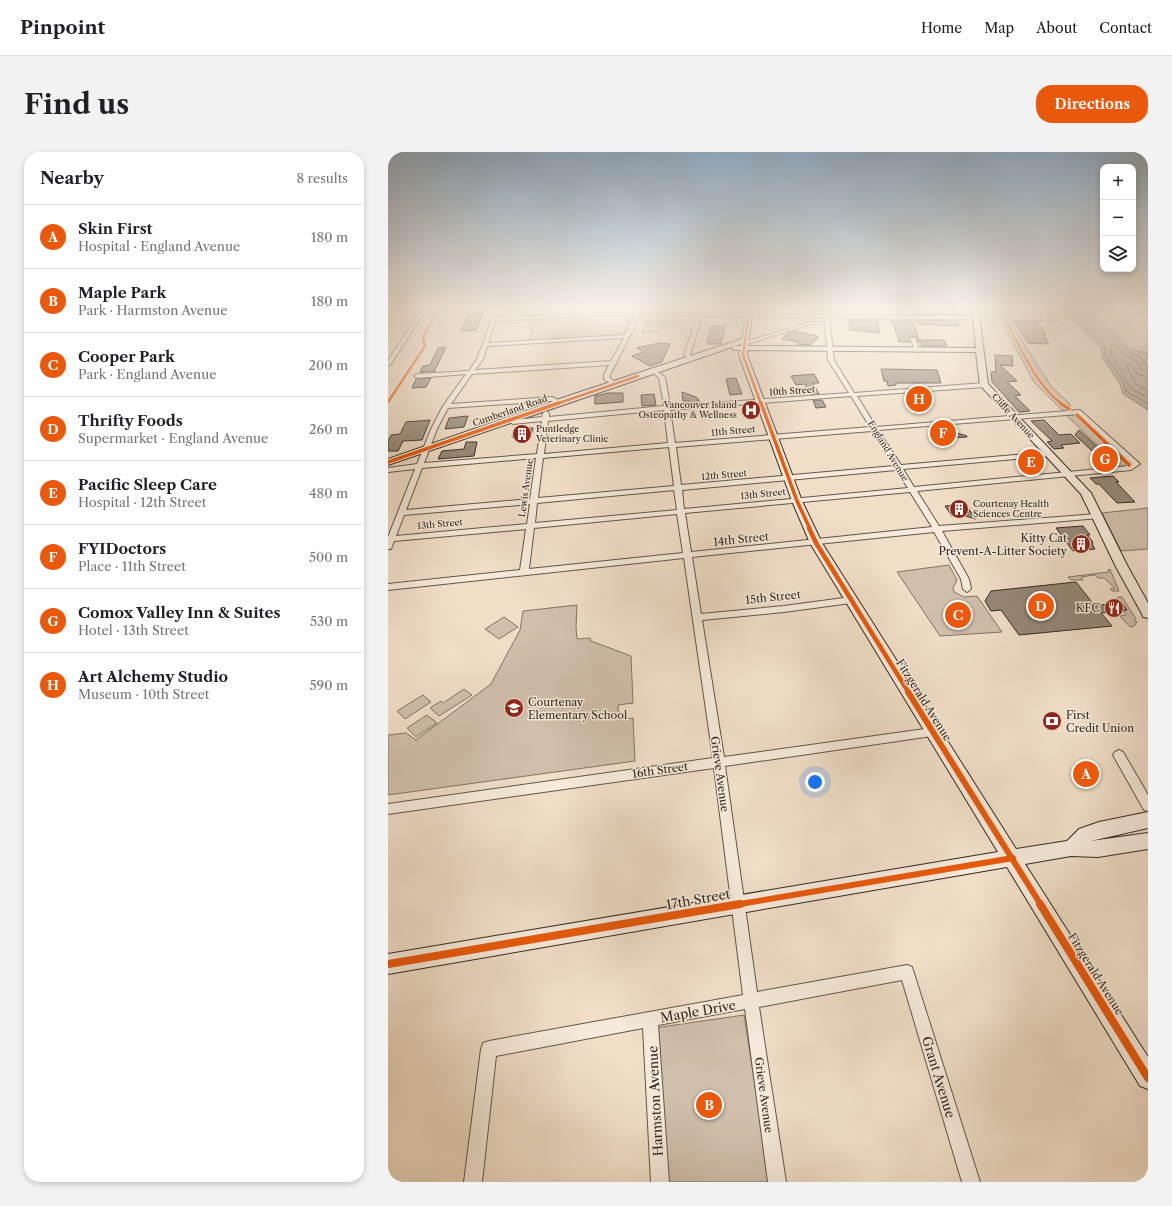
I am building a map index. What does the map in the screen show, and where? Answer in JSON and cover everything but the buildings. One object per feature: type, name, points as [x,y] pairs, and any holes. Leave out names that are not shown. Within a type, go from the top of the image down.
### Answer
[{"type":"street","points":[[388,547],[419,467],[446,406],[481,356]]},
{"type":"street","points":[[614,384],[606,377],[616,356]]},
{"type":"street","name":"Cumberland Road","points":[[388,462],[541,408],[699,356]]},
{"type":"street","name":"Fitzgerald Avenue","points":[[747,356],[760,401],[797,500],[816,543],[1148,1078]]},
{"type":"street","name":"England Avenue","points":[[831,356],[831,360],[937,529],[965,580],[967,589]]},
{"type":"street","name":"Cliffe Avenue","points":[[980,356],[984,385],[1086,493],[1122,567],[1148,614]]},
{"type":"street","points":[[417,376],[613,363]]},
{"type":"street","name":"Grieve Avenue","points":[[654,371],[662,377],[719,762],[737,904],[777,1182]]},
{"type":"street","name":"10th Street","points":[[509,420],[513,422],[666,408],[984,385]]},
{"type":"street","points":[[446,406],[552,399],[560,402]]},
{"type":"street","points":[[541,408],[546,413],[546,418]]},
{"type":"street","name":"11th Street","points":[[388,470],[774,436],[1080,412],[1136,462],[1136,466]]},
{"type":"street","name":"Lewis Avenue","points":[[524,573],[546,418]]},
{"type":"street","name":"12th Street","points":[[401,513],[1049,454]]},
{"type":"street","name":"13th Street","points":[[391,538],[912,490],[1131,468],[1136,466]]},
{"type":"street","name":"14th Street","points":[[388,587],[816,543],[937,529],[1097,516]]},
{"type":"street","name":"15th Street","points":[[698,617],[784,609],[851,600]]},
{"type":"street","name":"16th Street","points":[[388,808],[932,732]]},
{"type":"street","points":[[1119,755],[1148,806]]},
{"type":"street","points":[[1071,848],[1085,835],[1099,830],[1148,820]]},
{"type":"street","name":"17th Street","points":[[388,964],[737,904],[922,875],[1071,848],[1098,849],[1148,841]]},
{"type":"street","name":"Maple Drive","points":[[473,1182],[489,1049],[906,972]]},
{"type":"street","name":"Grant Avenue","points":[[906,972],[971,1182]]},
{"type":"street","name":"Harmston Avenue","points":[[650,1019],[660,1182]]},
{"type":"shaded area","points":[[1020,356],[1032,356],[1051,386],[1070,404],[1070,409],[1063,411],[1034,382]]},
{"type":"shaded area","points":[[1066,415],[1081,416],[1129,460],[1129,465],[1120,467]]},
{"type":"shaded area","points":[[1148,508],[1148,549],[1121,551],[1102,513]]},
{"type":"shaded area","points":[[949,565],[957,580],[953,588],[954,592],[964,597],[977,596],[1002,632],[940,636],[897,572]]},
{"type":"shaded area","points":[[1110,569],[1119,591],[1112,591],[1110,589],[1115,588],[1104,578],[1098,578],[1095,575],[1081,577],[1083,580],[1071,580],[1068,577],[1109,572],[1108,570]]},
{"type":"shaded area","points":[[1118,597],[1122,597],[1136,619],[1134,620],[1137,622],[1134,626],[1130,627],[1120,616],[1126,615],[1123,610],[1126,609],[1116,599]]},
{"type":"shaded area","name":"Courtenay Elementary School","points":[[577,605],[577,639],[590,638],[591,641],[631,656],[633,703],[618,705],[619,720],[633,718],[635,761],[388,795],[388,735],[406,733],[416,740],[491,684],[520,630],[523,611]]},
{"type":"shaded area","points":[[504,617],[518,627],[499,639],[485,629]]},
{"type":"shaded area","points":[[464,689],[472,695],[439,716],[430,708],[441,701],[443,703]]},
{"type":"shaded area","points":[[423,695],[431,702],[405,719],[397,711]]},
{"type":"shaded area","points":[[427,715],[437,723],[416,737],[407,728]]},
{"type":"shaded area","points":[[744,1015],[770,1182],[664,1182],[654,1028]]},
{"type":"water","points":[[1148,356],[1146,360],[1148,370],[1148,410],[1123,394],[1120,384],[1102,357]]},
{"type":"cycle path","points":[[388,402],[418,356]]},
{"type":"cycle path","points":[[743,356],[797,501],[816,543],[1148,1078]]},
{"type":"cycle path","points":[[1026,356],[1032,368],[1050,393],[1069,409]]},
{"type":"cycle path","points":[[388,462],[638,376]]},
{"type":"cycle path","points":[[1077,415],[1129,465]]},
{"type":"cycle path","points":[[388,964],[1013,858]]},
{"type":"place","name":"Art Alchemy Studio","points":[[919,399]]},
{"type":"place","name":"Vancouver Island Osteopathy & Wellness","points":[[751,410]]},
{"type":"place","name":"FYIDoctors","points":[[943,433]]},
{"type":"place","name":"Puntledge Veterinary Clinic","points":[[522,434]]},
{"type":"place","name":"Comox Valley Inn & Suites","points":[[1105,459]]},
{"type":"place","name":"Pacific Sleep Care","points":[[1031,462]]},
{"type":"place","name":"Courtenay Health Sciences Centre","points":[[959,509]]},
{"type":"place","name":"Kitty Cat Prevent-A-Litter Society","points":[[1081,544]]},
{"type":"place","name":"Thrifty Foods","points":[[1041,606]]},
{"type":"place","name":"KFC","points":[[1114,608]]},
{"type":"place","name":"Cooper Park","points":[[958,615]]},
{"type":"place","name":"Courtenay Elementary School","points":[[514,708]]},
{"type":"place","name":"First Credit Union","points":[[1052,721]]},
{"type":"place","name":"Skin First","points":[[1086,774]]},
{"type":"place","name":"Maple Park","points":[[709,1105]]}]
